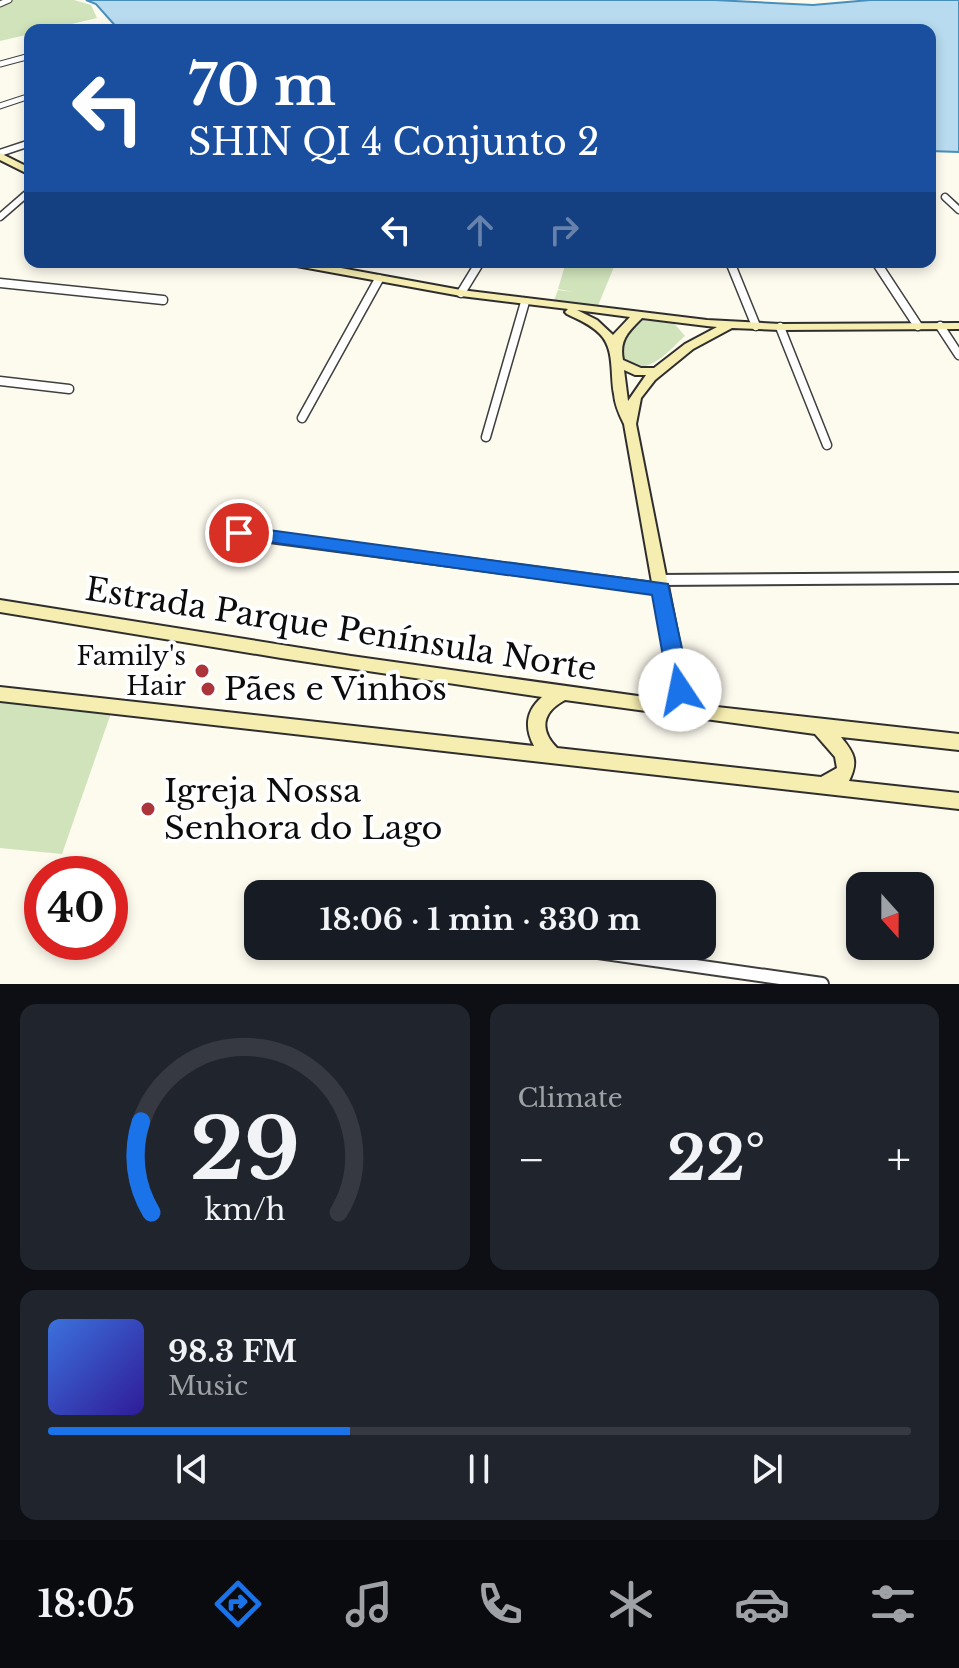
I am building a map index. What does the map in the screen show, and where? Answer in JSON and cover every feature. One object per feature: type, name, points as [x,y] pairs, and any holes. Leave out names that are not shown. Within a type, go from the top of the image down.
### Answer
[{"type":"street","points":[[0,4],[9,0]]},
{"type":"street","points":[[0,64],[24,58]]},
{"type":"street","points":[[0,106],[24,98]]},
{"type":"street","points":[[0,155],[24,145]]},
{"type":"street","points":[[0,155],[24,169]]},
{"type":"street","points":[[0,217],[24,196]]},
{"type":"street","points":[[945,197],[959,210]]},
{"type":"street","points":[[0,206],[12,207]]},
{"type":"street","points":[[331,268],[461,293],[741,326],[959,326]]},
{"type":"street","points":[[461,293],[476,268]]},
{"type":"street","points":[[732,268],[756,326]]},
{"type":"street","points":[[880,268],[918,326]]},
{"type":"street","points":[[302,418],[379,279]]},
{"type":"street","points":[[0,283],[163,300]]},
{"type":"street","points":[[486,437],[525,302]]},
{"type":"street","points":[[548,305],[600,325],[611,337],[680,690],[704,713]]},
{"type":"street","points":[[615,348],[622,328],[638,316]]},
{"type":"street","points":[[681,320],[696,333],[693,344]]},
{"type":"street","points":[[630,424],[636,397],[657,371],[716,330],[741,326]]},
{"type":"street","points":[[940,326],[959,355]]},
{"type":"street","points":[[780,327],[827,445]]},
{"type":"street","points":[[617,362],[639,372],[657,371]]},
{"type":"street","points":[[0,381],[69,389]]},
{"type":"street","points":[[239,533],[660,584],[959,578]]},
{"type":"street","name":"Estrada Parque Península Norte","points":[[0,606],[174,636],[661,708],[822,730],[959,742]]},
{"type":"street","points":[[661,708],[674,699],[680,690]]},
{"type":"street","points":[[554,757],[542,747],[535,734],[535,720],[540,708],[564,693]]},
{"type":"street","points":[[0,694],[959,801]]},
{"type":"street","points":[[822,730],[844,751],[847,763],[844,774],[835,782],[822,785]]},
{"type":"street","points":[[654,960],[822,984]]},
{"type":"green space","points":[[11,0],[74,0],[91,5],[97,18],[72,24],[24,24],[24,35],[0,41],[0,5]]},
{"type":"green space","points":[[564,268],[614,268],[597,308],[553,303],[558,290],[574,292],[558,289]]},
{"type":"green space","points":[[641,320],[673,322],[685,336],[653,363],[629,367],[623,356],[622,342],[629,325]]},
{"type":"green space","points":[[0,702],[111,713],[62,854],[0,848]]},
{"type":"water","points":[[86,0],[715,0],[813,5],[870,0],[959,0],[959,152],[936,151],[936,24],[114,24],[96,4]]},
{"type":"place","name":"Family's Hair","points":[[202,671]]},
{"type":"place","name":"Pães e Vinhos","points":[[208,689]]},
{"type":"place","name":"Igreja Nossa Senhora do Lago","points":[[148,809]]},
{"type":"route","points":[[239,533],[661,589],[680,690]]}]
